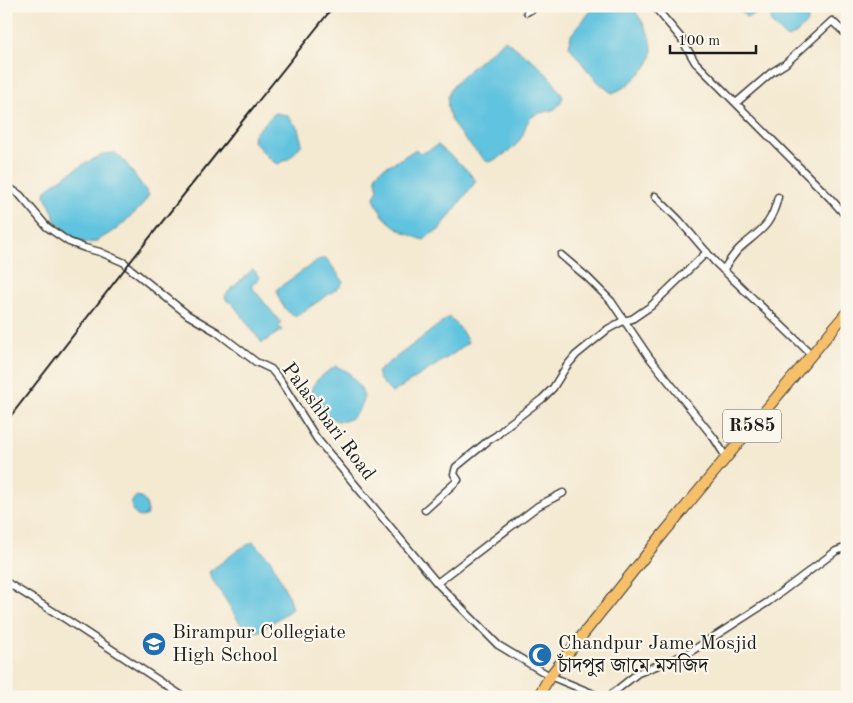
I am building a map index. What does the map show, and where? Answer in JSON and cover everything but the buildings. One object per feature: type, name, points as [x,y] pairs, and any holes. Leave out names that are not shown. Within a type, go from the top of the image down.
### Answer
[{"type":"main road","name":"R585","points":[[538,697],[550,676],[658,540],[847,312]]},
{"type":"street","points":[[527,12],[537,6]]},
{"type":"street","points":[[654,6],[681,38],[695,62],[847,217]]},
{"type":"street","points":[[736,103],[772,72],[785,64],[832,21],[847,35]]},
{"type":"street","name":"Palashbari Road","points":[[6,187],[8,186],[20,195],[47,227],[68,242],[100,252],[124,263],[188,315],[216,332],[256,362],[271,369],[317,439],[437,583],[498,645],[550,676],[601,697]]},
{"type":"street","points":[[655,196],[724,270],[811,354]]},
{"type":"street","points":[[724,270],[740,248],[766,227],[774,214],[778,197]]},
{"type":"street","points":[[426,510],[458,480],[454,474],[456,467],[542,399],[553,388],[566,366],[576,354],[608,329],[632,319],[651,306],[707,252]]},
{"type":"street","points":[[560,255],[588,278],[611,301],[663,376],[714,438],[726,457]]},
{"type":"street","points":[[437,583],[538,506],[563,493]]},
{"type":"street","points":[[608,697],[638,673],[687,654],[768,602],[836,551],[847,547]]},
{"type":"street","points":[[6,582],[184,697]]},
{"type":"water","points":[[595,6],[631,6],[644,24],[652,46],[652,54],[645,68],[626,86],[612,93],[594,77],[569,46],[571,35]]},
{"type":"water","points":[[737,6],[763,6],[753,15],[746,17]]},
{"type":"water","points":[[781,6],[799,6],[808,16],[808,21],[801,29],[787,38],[771,23],[771,17]]},
{"type":"water","points":[[505,40],[536,63],[552,80],[563,97],[553,110],[536,114],[532,117],[515,146],[490,162],[486,161],[467,142],[454,125],[450,116],[448,99],[449,93],[458,81],[474,65]]},
{"type":"water","points":[[275,113],[287,115],[298,128],[302,144],[290,158],[278,164],[272,161],[253,141],[254,134]]},
{"type":"water","points":[[438,145],[466,169],[476,181],[439,230],[424,240],[400,230],[381,213],[374,197],[378,189],[376,174],[416,149],[420,153]]},
{"type":"water","points":[[116,153],[125,162],[149,195],[140,208],[117,229],[95,242],[85,243],[74,239],[55,221],[45,196],[46,190],[84,164],[104,154]]},
{"type":"water","points":[[326,258],[343,281],[341,286],[298,315],[291,315],[281,303],[277,289],[318,260]]},
{"type":"water","points":[[253,269],[260,278],[251,286],[281,323],[278,325],[282,330],[262,343],[232,303],[227,301],[225,297]]},
{"type":"water","points":[[449,317],[460,328],[468,342],[456,352],[392,393],[379,379],[377,372]]},
{"type":"water","points":[[336,366],[348,372],[360,387],[364,397],[357,412],[344,421],[337,421],[331,418],[309,395],[316,381]]},
{"type":"water","points":[[137,496],[147,506],[147,515],[143,517],[135,514],[133,511],[133,499]]},
{"type":"water","points":[[253,542],[270,559],[288,595],[292,609],[260,631],[248,632],[237,618],[209,572],[238,550]]},
{"type":"railway","points":[[6,422],[127,266],[334,6]]},
{"type":"place","name":"Birampur Collegiate High School","points":[[154,644]]},
{"type":"place","name":"Chandpur Jame Mosjid চাঁদপুর জামে মসজিদ","points":[[540,655]]}]
